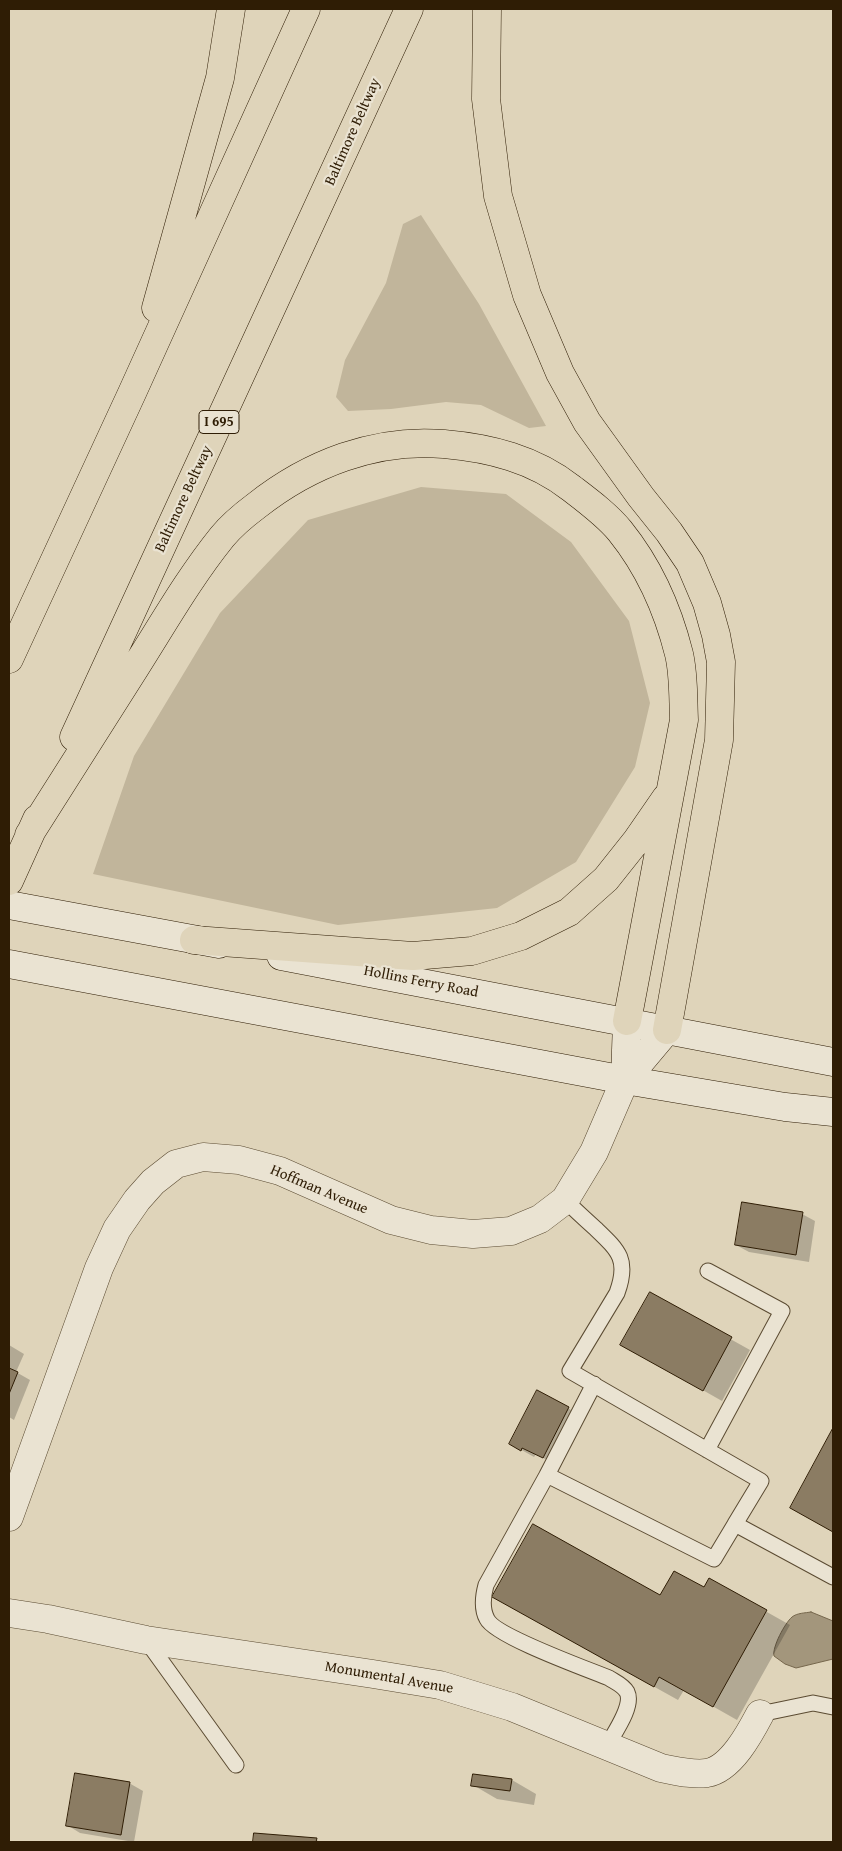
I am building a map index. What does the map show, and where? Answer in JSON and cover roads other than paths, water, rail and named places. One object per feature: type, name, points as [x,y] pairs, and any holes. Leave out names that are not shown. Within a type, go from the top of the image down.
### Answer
[{"type":"highway","points":[[132,393],[220,78],[231,9]]},
{"type":"highway","points":[[9,659],[306,9]]},
{"type":"highway","name":"Baltimore Beltway","points":[[9,881],[347,146],[408,9]]},
{"type":"highway","points":[[487,9],[486,100],[498,196],[527,295],[560,373],[587,422],[670,532],[690,563],[707,603],[721,662],[719,740],[667,1030]]},
{"type":"highway","points":[[29,835],[186,588],[224,535],[276,491],[311,470],[344,457],[379,447],[419,442],[458,445],[499,452],[537,466],[566,484],[619,530],[641,560],[656,589],[679,655],[683,683],[684,720],[627,1021]]},
{"type":"highway","points":[[194,940],[413,956],[472,951],[513,938],[569,912],[606,880],[637,840],[672,788]]},
{"type":"street","name":"Hollins Ferry Road","points":[[9,905],[627,1021],[833,1062]]},
{"type":"street","points":[[9,964],[625,1080],[785,1107],[833,1112]]},
{"type":"street","points":[[625,1080],[627,1021]]},
{"type":"street","points":[[625,1080],[667,1030]]},
{"type":"street","name":"Hoffman Avenue","points":[[9,1517],[99,1268],[118,1229],[137,1200],[153,1182],[176,1164],[203,1156],[239,1160],[280,1171],[391,1220],[431,1230],[465,1233],[511,1231],[540,1219],[565,1200],[594,1152],[625,1080]]},
{"type":"street","name":"Monumental Avenue","points":[[9,1613],[146,1640],[440,1685],[512,1707],[661,1768],[686,1774],[710,1773],[730,1761],[747,1739],[760,1714]]},
{"type":"lane","points":[[547,1476],[714,1559],[761,1481],[570,1371],[617,1293],[622,1280],[622,1265],[616,1249],[565,1200]]},
{"type":"lane","points":[[707,1450],[782,1311],[708,1271]]},
{"type":"lane","points":[[594,1384],[547,1476],[486,1585],[482,1601],[487,1620],[505,1634],[609,1678],[622,1686],[628,1694],[628,1705],[607,1746]]},
{"type":"lane","points":[[735,1524],[833,1577]]},
{"type":"lane","points":[[146,1640],[236,1766]]},
{"type":"lane","points":[[760,1714],[813,1703],[833,1707]]}]
